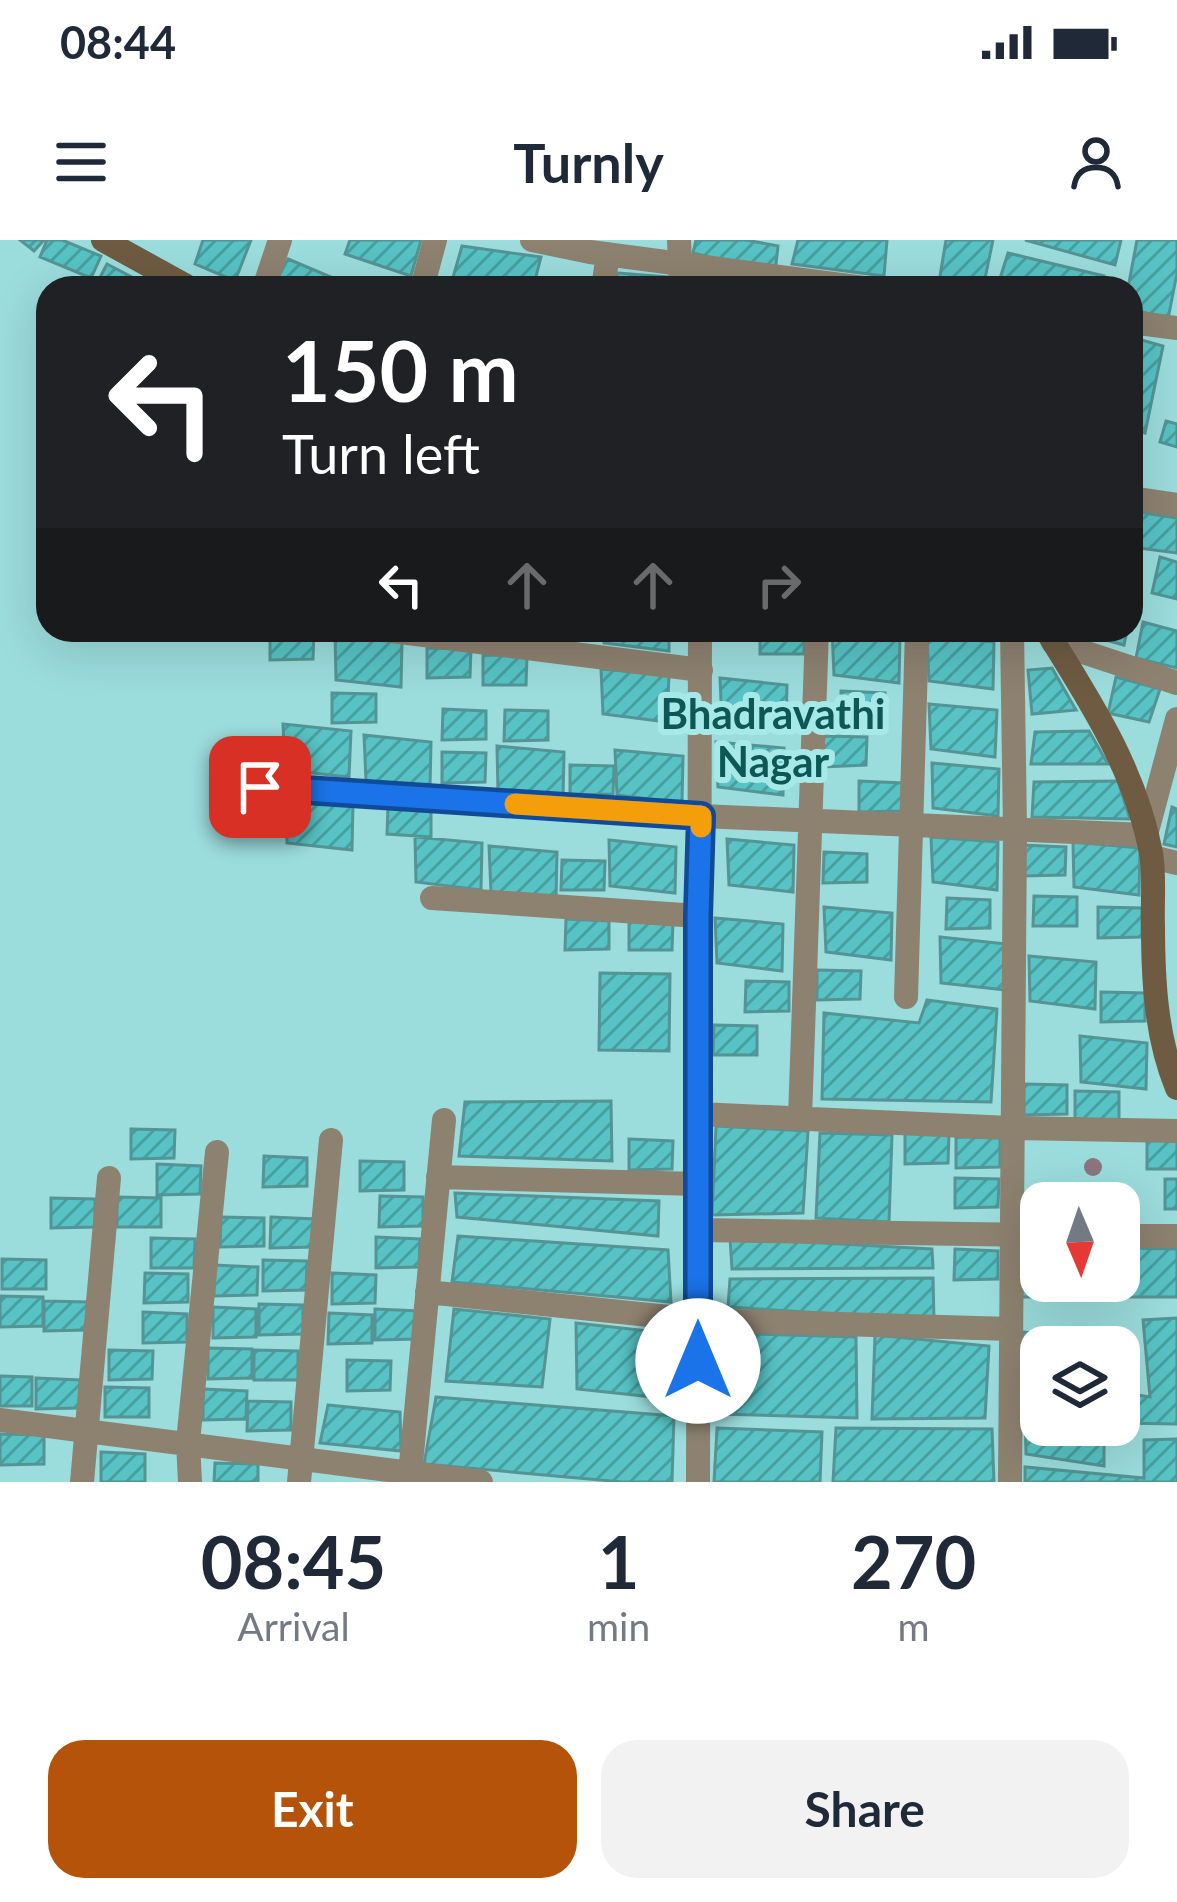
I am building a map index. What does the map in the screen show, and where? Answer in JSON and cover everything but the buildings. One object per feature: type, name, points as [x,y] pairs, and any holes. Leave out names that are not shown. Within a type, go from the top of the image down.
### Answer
[{"type":"street","points":[[268,276],[280,240]]},
{"type":"street","points":[[425,276],[435,240]]},
{"type":"street","points":[[532,240],[772,276]]},
{"type":"street","points":[[110,242],[169,276]]},
{"type":"street","points":[[605,276],[608,254]]},
{"type":"street","points":[[1143,324],[1177,328]]},
{"type":"street","points":[[1143,500],[1177,506]]},
{"type":"street","points":[[478,642],[701,670]]},
{"type":"street","points":[[698,1482],[700,642]]},
{"type":"street","points":[[800,1118],[817,642]]},
{"type":"street","points":[[906,997],[917,642]]},
{"type":"street","points":[[1010,1482],[1012,642]]},
{"type":"street","points":[[1053,642],[1103,720],[1158,852]]},
{"type":"street","points":[[1065,642],[1177,683]]},
{"type":"street","points":[[1177,718],[1158,852],[1153,950],[1163,1054],[1177,1088]]},
{"type":"street","points":[[260,787],[701,816],[1015,829],[1158,852]]},
{"type":"street","points":[[432,898],[698,916]]},
{"type":"street","points":[[698,1114],[1177,1131]]},
{"type":"street","points":[[410,1474],[444,1120]]},
{"type":"street","points":[[299,1471],[331,1140]]},
{"type":"street","points":[[190,1482],[188,1442],[217,1153]]},
{"type":"street","points":[[439,1177],[698,1184]]},
{"type":"street","points":[[82,1482],[110,1178]]},
{"type":"street","points":[[699,1230],[1020,1234]]},
{"type":"street","points":[[1140,1236],[1177,1236]]},
{"type":"street","points":[[428,1292],[698,1321],[1011,1329]]},
{"type":"street","points":[[0,1420],[188,1442],[299,1471],[410,1474],[481,1482]]},
{"type":"slow traffic","points":[[515,804],[701,816],[701,827]]},
{"type":"district","name":"Bhadravathi Nagar","points":[[773,738]]},
{"type":"route","points":[[260,787],[701,816],[698,1361]]}]
